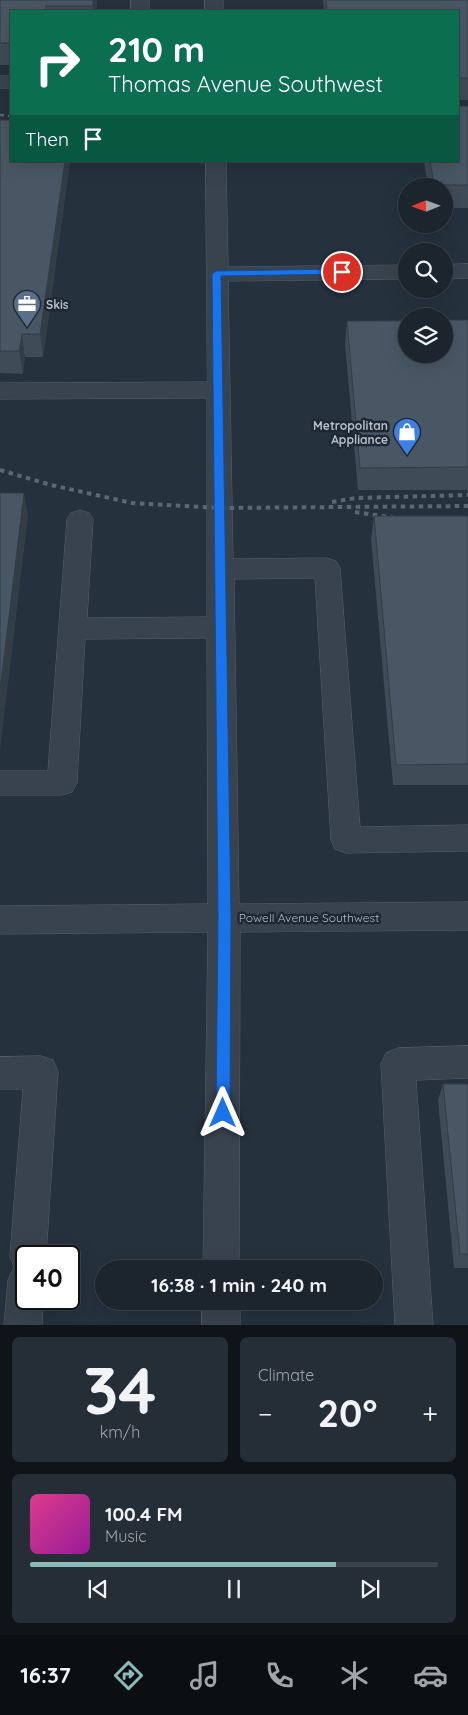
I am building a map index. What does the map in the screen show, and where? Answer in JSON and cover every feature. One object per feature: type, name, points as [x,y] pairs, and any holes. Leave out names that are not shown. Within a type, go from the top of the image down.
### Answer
[{"type":"street","points":[[216,162],[224,918],[222,1260]]},
{"type":"street","points":[[453,272],[468,271]]},
{"type":"street","points":[[216,274],[398,272]]},
{"type":"street","points":[[0,391],[218,390]]},
{"type":"street","points":[[0,783],[62,783],[80,519]]},
{"type":"street","points":[[220,569],[327,568],[346,840],[468,838]]},
{"type":"street","points":[[72,629],[221,627]]},
{"type":"street","name":"Powell Avenue Southwest","points":[[0,920],[468,916]]},
{"type":"street","points":[[414,1325],[398,1064],[468,1062]]},
{"type":"street","points":[[0,1073],[41,1072],[29,1245]]},
{"type":"street","points":[[23,1325],[24,1310]]},
{"type":"street","points":[[221,1310],[221,1325]]},
{"type":"building","points":[[0,0],[93,0],[93,6],[46,6],[45,10],[10,10],[10,43],[0,43]]},
{"type":"building","points":[[326,0],[468,0],[468,78],[459,78],[459,10],[327,10]]},
{"type":"building","points":[[459,106],[468,106],[468,185],[453,185],[453,178],[433,178],[430,162],[459,162]]},
{"type":"building","points":[[0,120],[10,120],[10,162],[65,162],[40,334],[22,334],[19,351],[0,351]]},
{"type":"building","points":[[453,320],[468,320],[468,467],[360,468],[347,321],[398,321],[398,363],[453,363]]},
{"type":"building","points":[[0,493],[24,493],[0,691]]},
{"type":"building","points":[[374,516],[468,516],[468,764],[396,765]]},
{"type":"building","points":[[443,1084],[468,1084],[468,1254],[460,1254]]},
{"type":"railway","points":[[0,115],[10,116]]},
{"type":"railway","points":[[0,470],[51,485],[132,503],[220,508],[468,506]]},
{"type":"railway","points":[[332,502],[356,498],[468,495]]},
{"type":"railway","points":[[355,512],[395,518]]},
{"type":"place","name":"Skis","points":[[27,328]]},
{"type":"place","name":"Metropolitan Appliance","points":[[407,456]]},
{"type":"route","points":[[223,1113],[224,918],[216,274],[342,272]]}]
